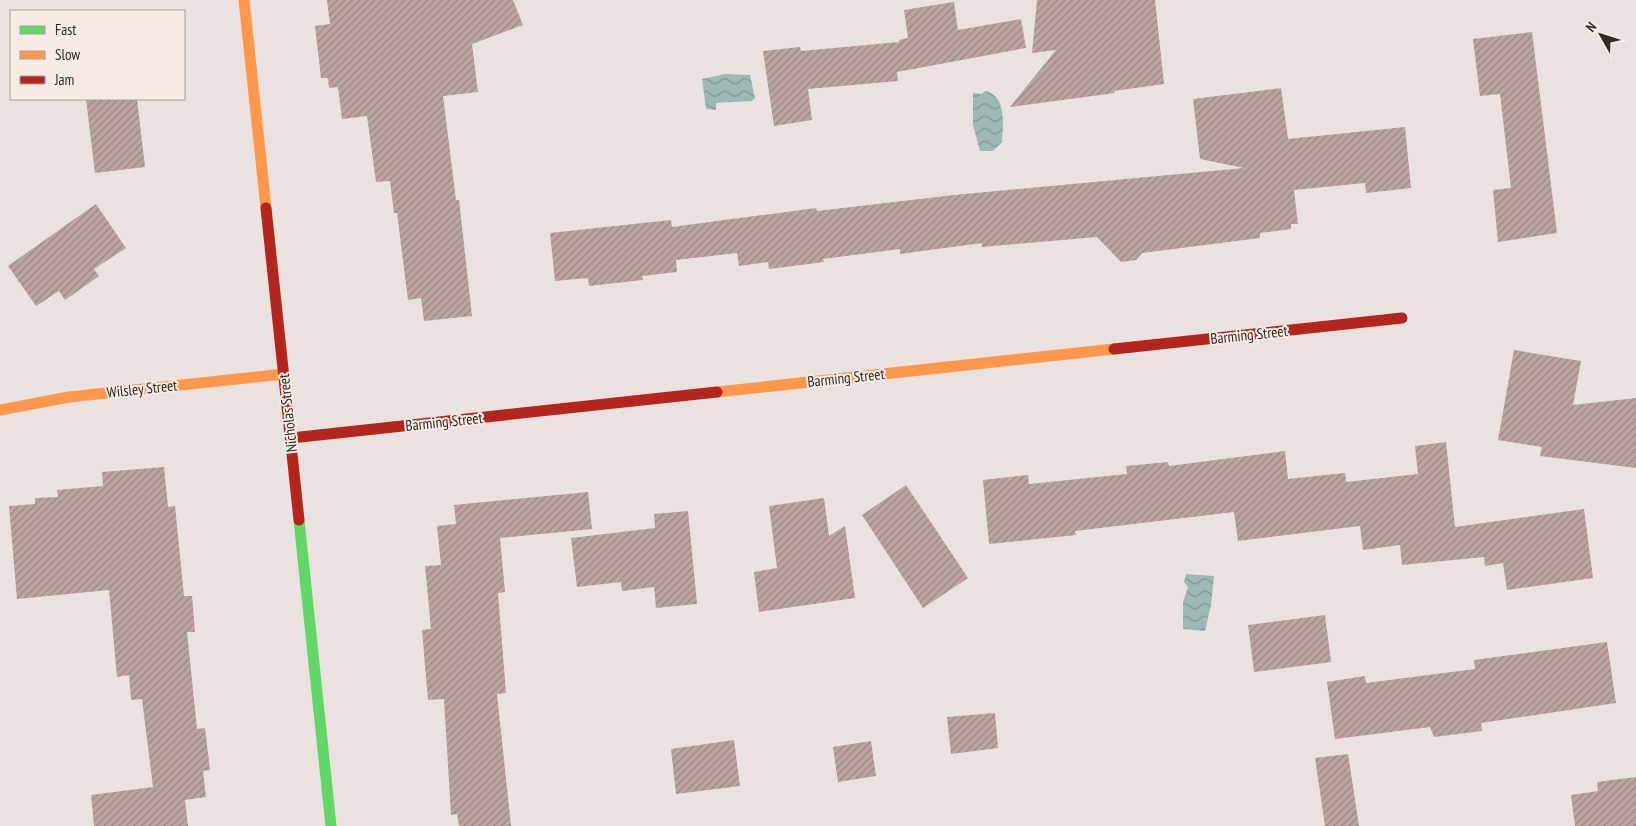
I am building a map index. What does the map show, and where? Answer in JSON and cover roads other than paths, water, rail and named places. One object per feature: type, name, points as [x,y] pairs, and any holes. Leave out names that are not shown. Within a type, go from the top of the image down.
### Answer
[{"type":"street","name":"Nicholas Street","points":[[244,0],[331,826]]},
{"type":"street","name":"Barming Street","points":[[291,438],[1402,318]]},
{"type":"street","name":"Wilsley Street","points":[[0,410],[69,397],[284,374]]},
{"type":"water","points":[[725,74],[750,75],[755,98],[752,101],[716,103],[716,110],[706,109],[702,79]]},
{"type":"water","points":[[986,91],[998,99],[1002,112],[1002,142],[993,151],[980,151],[973,125],[973,93],[981,94]]},
{"type":"water","points":[[1186,574],[1214,576],[1211,605],[1205,631],[1183,629],[1183,602],[1188,587],[1184,582]]}]
